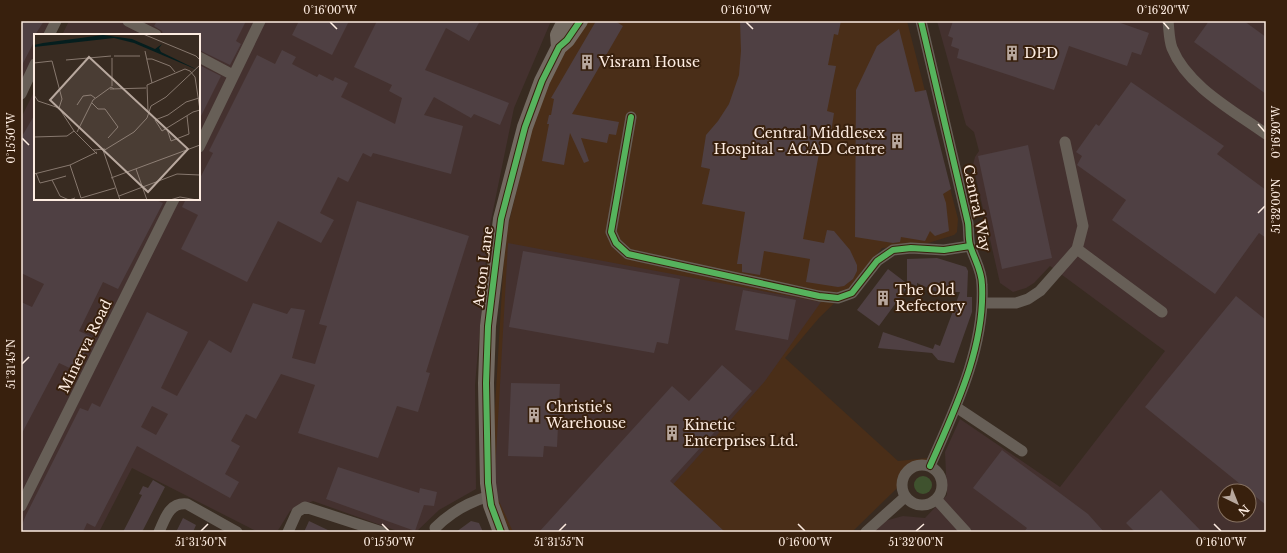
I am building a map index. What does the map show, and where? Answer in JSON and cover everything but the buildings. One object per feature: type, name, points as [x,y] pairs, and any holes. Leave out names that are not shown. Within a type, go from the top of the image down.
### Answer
[{"type":"main road","name":"Acton Lane","points":[[559,46],[558,35],[566,21]]},
{"type":"main road","name":"Acton Lane","points":[[501,532],[494,518],[490,496],[486,383],[488,326],[501,219],[525,127],[542,81],[559,46],[568,40],[580,21]]},
{"type":"street","points":[[50,34],[56,21]]},
{"type":"street","points":[[128,21],[154,34]]},
{"type":"street","points":[[200,145],[260,21]]},
{"type":"street","name":"Central Way","points":[[921,21],[968,223],[970,246],[982,274],[982,303],[973,356],[956,407],[930,466]]},
{"type":"street","points":[[1168,21],[1171,47],[1185,72],[1201,86],[1266,134]]},
{"type":"street","points":[[200,58],[233,74]]},
{"type":"street","points":[[21,94],[34,66]]},
{"type":"street","points":[[631,117],[611,232],[616,243],[628,254],[819,296],[838,298],[852,293],[877,261],[893,250],[911,248],[944,250],[970,246]]},
{"type":"street","points":[[982,303],[1016,303],[1028,299],[1040,292],[1077,248],[1083,226],[1065,142]]},
{"type":"street","name":"Minerva Road","points":[[21,506],[174,200]]},
{"type":"street","points":[[1077,248],[1162,312]]},
{"type":"street","points":[[956,407],[1022,450]]},
{"type":"street","points":[[918,465],[930,466],[937,471],[942,482],[941,492],[937,500],[928,505],[920,505],[913,504],[906,497],[902,488],[905,474],[909,469],[918,465]]},
{"type":"street","points":[[435,528],[454,511],[473,500],[490,496]]},
{"type":"street","points":[[866,532],[906,497]]},
{"type":"street","points":[[937,500],[966,532]]},
{"type":"street","points":[[159,532],[170,509],[180,503],[186,504],[237,532]]},
{"type":"street","points":[[288,532],[297,512],[305,507],[382,532]]},
{"type":"shaded area","points":[[21,21],[54,21],[48,34],[34,34],[34,64],[21,92]]},
{"type":"shaded area","points":[[69,21],[551,21],[514,108],[488,235],[475,385],[476,489],[439,510],[416,532],[400,532],[313,501],[290,511],[277,532],[258,532],[132,468],[99,532],[21,532],[21,118],[34,92],[34,200],[200,200],[200,34],[62,34]]},
{"type":"shaded area","points":[[584,21],[907,21],[958,219],[957,232],[954,235],[922,245],[882,248],[852,286],[819,318],[785,358],[898,461],[928,458],[852,532],[511,532],[490,492],[505,238],[534,120],[561,52]]},
{"type":"shaded area","points":[[937,21],[1266,21],[1266,532],[872,532],[881,522],[903,516],[925,518],[947,495],[945,452],[960,419],[1060,487],[1165,351],[1050,266],[1034,283],[1026,288],[1013,292],[1000,283],[973,165],[975,157],[979,151],[974,132],[966,125]]},
{"type":"shaded area","points":[[508,243],[821,302],[765,381],[631,532],[513,532],[494,490]]},
{"type":"green space","points":[[923,476],[929,479],[932,485],[929,491],[923,494],[917,491],[914,485],[917,479]]},
{"type":"cycle path","points":[[501,532],[491,505],[488,483],[486,383],[488,326],[501,219],[525,127],[542,81],[559,47],[567,40],[580,21]]},
{"type":"cycle path","points":[[921,21],[968,223],[969,242],[982,280],[982,309],[979,332],[973,355],[958,400],[930,466]]},
{"type":"cycle path","points":[[631,117],[611,232],[616,243],[628,254],[819,296],[838,298],[852,293],[877,261],[893,250],[911,248],[944,250],[970,246]]},
{"type":"place","name":"DPD","points":[[1012,53]]},
{"type":"place","name":"Visram House","points":[[587,62]]},
{"type":"place","name":"Central Middlesex Hospital - ACAD Centre","points":[[897,141]]},
{"type":"place","name":"The Old Refectory","points":[[883,298]]},
{"type":"place","name":"Christie's Warehouse","points":[[534,415]]},
{"type":"place","name":"Kinetic Enterprises Ltd.","points":[[672,433]]}]
